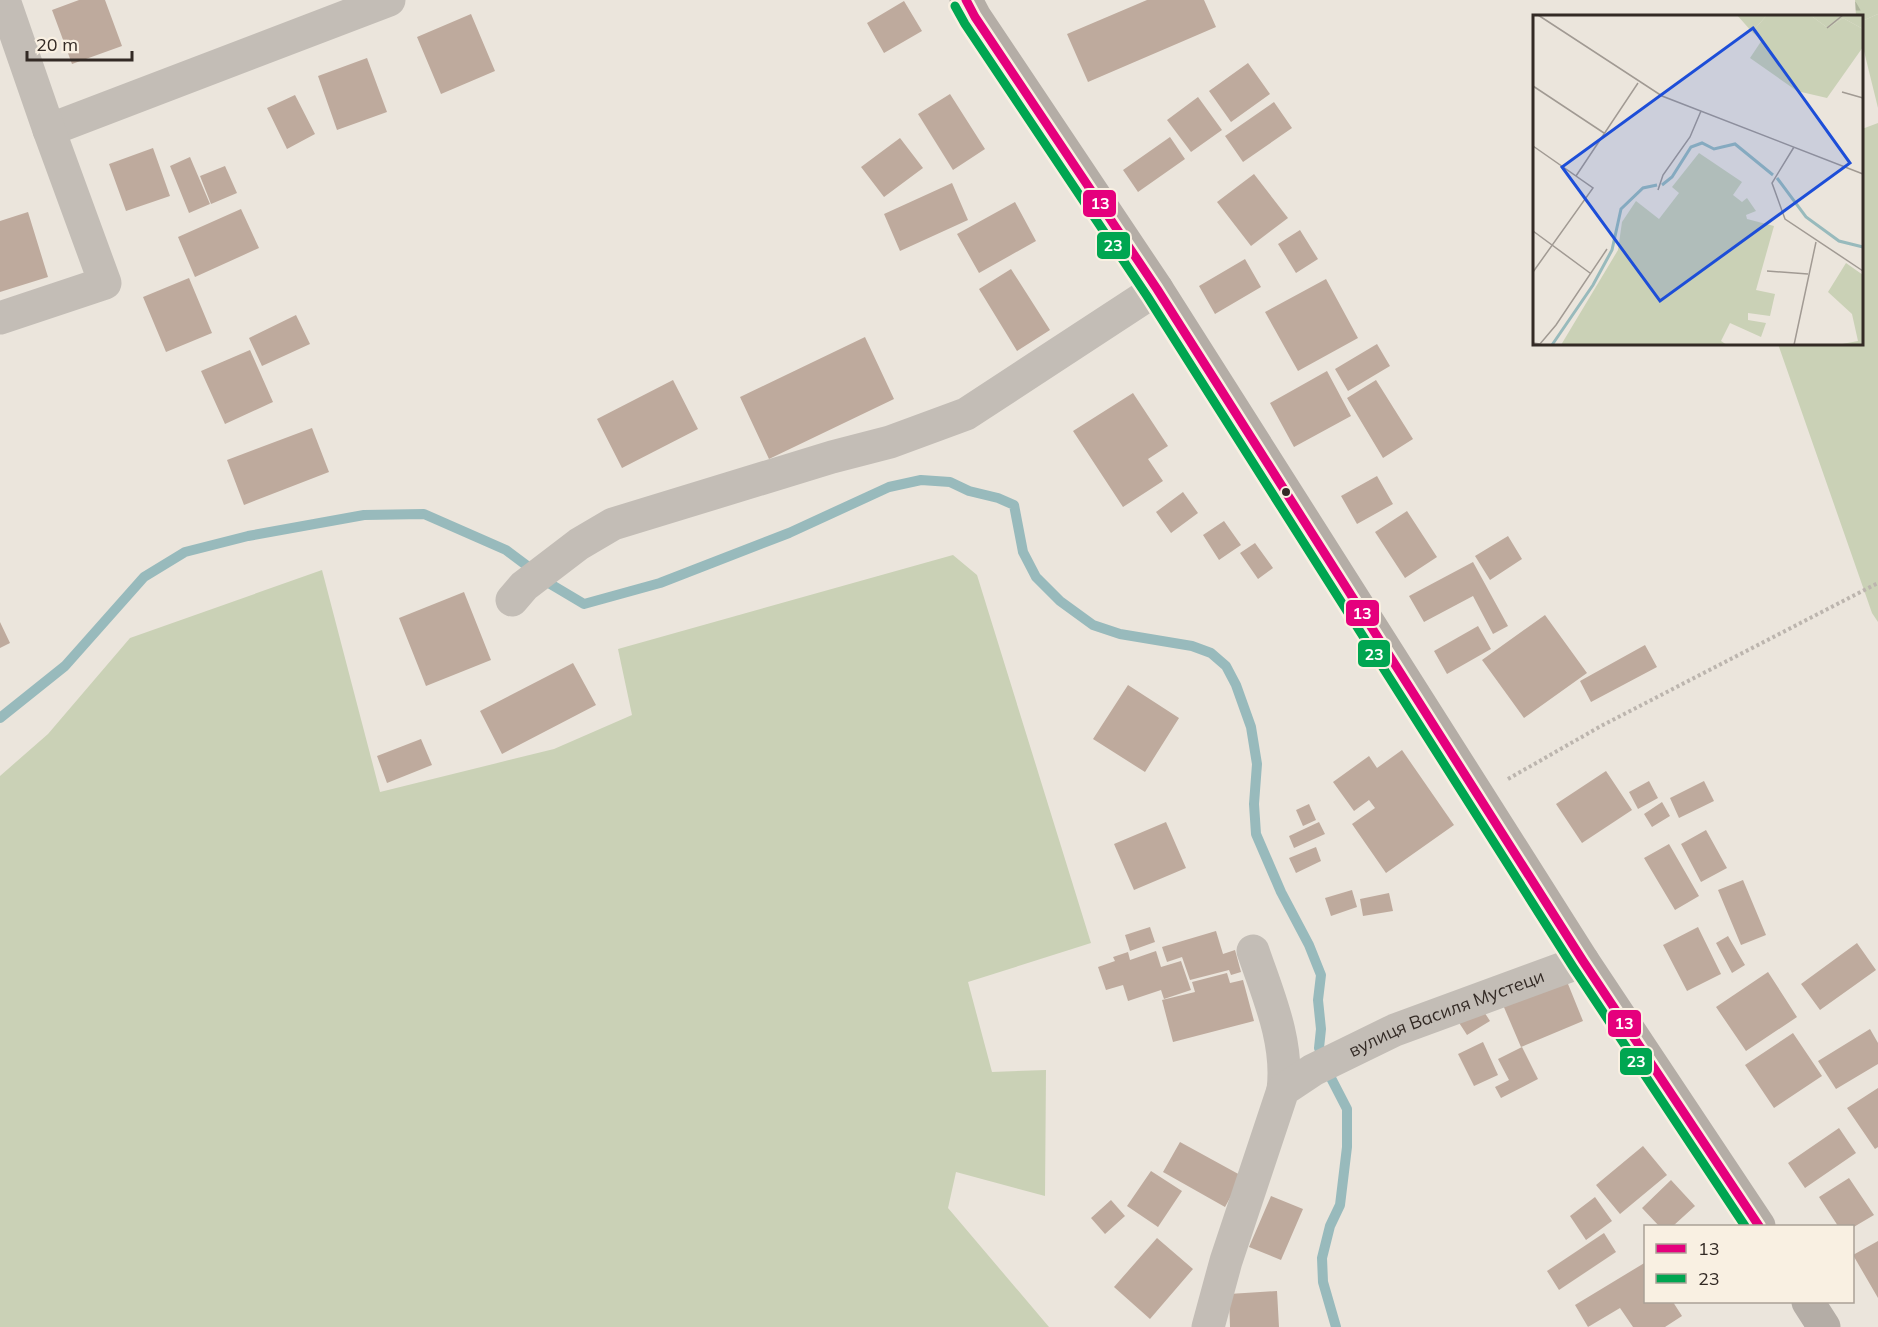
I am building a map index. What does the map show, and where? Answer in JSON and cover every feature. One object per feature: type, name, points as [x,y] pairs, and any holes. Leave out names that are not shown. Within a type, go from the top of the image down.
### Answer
[{"type":"main road","points":[[966,0],[1077,172],[1157,289],[1583,962],[1758,1225]]},
{"type":"main road","points":[[1809,1303],[1824,1327]]},
{"type":"street","points":[[0,318],[105,283],[4,0]]},
{"type":"street","points":[[49,130],[389,0]]},
{"type":"street","points":[[512,600],[524,586],[579,544],[613,524],[832,457],[890,442],[966,414],[1157,289]]},
{"type":"street","points":[[1208,1327],[1226,1262],[1283,1090],[1285,1074],[1282,1045],[1253,951]]},
{"type":"street","name":"вулиця Василя Мустеци","points":[[1283,1090],[1324,1065],[1395,1030],[1583,962]]},
{"type":"path","points":[[1479,796],[1601,726],[1878,583]]},
{"type":"green space","points":[[1855,0],[1878,0],[1878,14],[1863,21],[1863,15],[1856,15]]},
{"type":"green space","points":[[1878,14],[1878,108],[1863,47],[1863,21]]},
{"type":"green space","points":[[1878,123],[1878,622],[1872,613],[1778,345],[1863,345],[1863,129]]},
{"type":"green space","points":[[953,555],[977,575],[1091,943],[968,982],[992,1072],[1046,1070],[1045,1196],[956,1172],[948,1208],[1049,1327],[0,1327],[0,776],[48,734],[130,638],[322,570],[380,792],[554,749],[632,715],[618,649]]},
{"type":"building","points":[[79,0],[105,0],[122,46],[72,64],[52,10]]},
{"type":"building","points":[[1147,0],[1204,0],[1216,27],[1088,82],[1067,34]]},
{"type":"building","points":[[904,1],[922,31],[884,53],[867,23]]},
{"type":"building","points":[[471,14],[495,71],[441,94],[417,37]]},
{"type":"building","points":[[367,58],[387,112],[337,130],[318,76]]},
{"type":"building","points":[[1248,63],[1270,94],[1231,122],[1209,91]]},
{"type":"building","points":[[950,94],[985,149],[953,170],[918,114]]},
{"type":"building","points":[[295,95],[315,134],[287,149],[267,108]]},
{"type":"building","points":[[1198,97],[1222,130],[1191,152],[1167,120]]},
{"type":"building","points":[[1274,102],[1292,128],[1243,162],[1225,136]]},
{"type":"building","points":[[1170,137],[1185,159],[1138,192],[1123,170]]},
{"type":"building","points":[[900,138],[923,168],[884,197],[861,167]]},
{"type":"building","points":[[153,148],[170,196],[126,211],[109,164]]},
{"type":"building","points":[[190,157],[210,204],[189,213],[170,166]]},
{"type":"building","points":[[225,166],[237,193],[211,204],[200,176]]},
{"type":"building","points":[[1254,174],[1288,218],[1251,246],[1217,202]]},
{"type":"building","points":[[952,183],[968,220],[900,251],[884,214]]},
{"type":"building","points":[[1015,202],[1036,241],[979,273],[957,234]]},
{"type":"building","points":[[241,209],[259,248],[195,277],[178,237]]},
{"type":"building","points":[[28,212],[48,277],[0,292],[0,221]]},
{"type":"building","points":[[1300,230],[1318,259],[1296,273],[1278,244]]},
{"type":"building","points":[[1245,259],[1261,287],[1215,314],[1199,286]]},
{"type":"building","points":[[1011,269],[1050,330],[1017,351],[979,289]]},
{"type":"building","points":[[189,278],[212,333],[166,352],[143,297]]},
{"type":"building","points":[[1326,279],[1358,338],[1298,371],[1265,312]]},
{"type":"building","points":[[296,315],[310,344],[262,366],[249,338]]},
{"type":"building","points":[[865,337],[894,399],[769,459],[740,397]]},
{"type":"building","points":[[1377,344],[1390,366],[1348,391],[1335,369]]},
{"type":"building","points":[[250,350],[273,402],[225,424],[201,371]]},
{"type":"building","points":[[1327,371],[1351,416],[1294,447],[1270,403]]},
{"type":"building","points":[[673,380],[698,429],[622,468],[597,419]]},
{"type":"building","points":[[1376,380],[1413,439],[1383,458],[1347,398]]},
{"type":"building","points":[[1133,393],[1168,446],[1148,459],[1163,481],[1123,507],[1073,431]]},
{"type":"building","points":[[312,428],[329,472],[244,505],[227,460]]},
{"type":"building","points":[[1377,476],[1393,504],[1357,524],[1341,496]]},
{"type":"building","points":[[1183,492],[1198,513],[1171,533],[1156,512]]},
{"type":"building","points":[[1407,511],[1437,557],[1405,578],[1375,532]]},
{"type":"building","points":[[1224,521],[1241,545],[1219,560],[1203,535]]},
{"type":"building","points":[[1508,536],[1522,559],[1490,580],[1475,556]]},
{"type":"building","points":[[1255,543],[1273,568],[1258,579],[1240,553]]},
{"type":"building","points":[[1473,562],[1508,626],[1493,634],[1473,596],[1424,622],[1409,596]]},
{"type":"building","points":[[464,592],[491,660],[426,686],[399,618]]},
{"type":"building","points":[[1545,615],[1587,673],[1524,718],[1482,660]]},
{"type":"building","points":[[0,622],[10,643],[0,648]]},
{"type":"building","points":[[1478,626],[1491,649],[1447,674],[1434,651]]},
{"type":"building","points":[[1645,645],[1657,667],[1591,702],[1580,681]]},
{"type":"building","points":[[573,663],[596,705],[502,754],[480,711]]},
{"type":"building","points":[[1128,685],[1179,718],[1145,772],[1093,739]]},
{"type":"building","points":[[421,739],[432,765],[387,783],[377,756]]},
{"type":"building","points":[[1402,750],[1454,825],[1386,873],[1352,824],[1375,808],[1369,800],[1354,811],[1333,782],[1369,756],[1377,768]]},
{"type":"building","points":[[1606,771],[1632,810],[1582,843],[1556,804]]},
{"type":"building","points":[[1649,781],[1658,798],[1638,809],[1629,792]]},
{"type":"building","points":[[1704,781],[1714,801],[1679,818],[1670,798]]},
{"type":"building","points":[[1662,802],[1670,816],[1652,827],[1644,814]]},
{"type":"building","points":[[1309,804],[1316,820],[1303,826],[1296,810]]},
{"type":"building","points":[[1166,822],[1186,868],[1134,890],[1114,844]]},
{"type":"building","points":[[1319,822],[1325,834],[1294,848],[1289,836]]},
{"type":"building","points":[[1706,830],[1727,868],[1701,882],[1681,844]]},
{"type":"building","points":[[1669,844],[1699,896],[1675,910],[1644,858]]},
{"type":"building","points":[[1316,847],[1321,861],[1296,873],[1289,858]]},
{"type":"building","points":[[1743,880],[1766,935],[1741,945],[1718,890]]},
{"type":"building","points":[[1352,890],[1357,907],[1331,916],[1325,898]]},
{"type":"building","points":[[1389,893],[1393,911],[1363,916],[1360,899]]},
{"type":"building","points":[[1150,927],[1155,942],[1130,951],[1125,935]]},
{"type":"building","points":[[1698,927],[1721,974],[1687,991],[1663,945]]},
{"type":"building","points":[[1216,931],[1223,954],[1235,950],[1241,972],[1231,975],[1229,970],[1190,980],[1182,957],[1167,962],[1162,947]]},
{"type":"building","points":[[1728,936],[1745,965],[1732,973],[1716,943]]},
{"type":"building","points":[[1857,943],[1876,970],[1820,1010],[1801,984]]},
{"type":"building","points":[[1156,951],[1161,967],[1181,961],[1191,990],[1164,999],[1161,990],[1128,1001],[1123,985],[1106,990],[1098,967],[1115,961],[1113,957],[1128,952],[1130,960]]},
{"type":"building","points":[[1768,972],[1797,1017],[1746,1051],[1716,1007]]},
{"type":"building","points":[[1227,973],[1230,983],[1243,980],[1254,1021],[1173,1042],[1162,1000],[1195,992],[1192,982]]},
{"type":"building","points":[[1566,979],[1583,1021],[1521,1047],[1503,1005]]},
{"type":"building","points":[[1479,1004],[1490,1021],[1467,1035],[1456,1018]]},
{"type":"building","points":[[1870,1029],[1878,1043],[1878,1064],[1836,1089],[1818,1061]]},
{"type":"building","points":[[1793,1033],[1822,1076],[1774,1108],[1745,1065]]},
{"type":"building","points":[[1483,1042],[1498,1075],[1474,1086],[1458,1054]]},
{"type":"building","points":[[1522,1047],[1538,1079],[1501,1098],[1495,1087],[1509,1080],[1498,1059]]},
{"type":"building","points":[[1878,1088],[1878,1147],[1875,1149],[1847,1108]]},
{"type":"building","points":[[1839,1128],[1856,1153],[1805,1188],[1788,1163]]},
{"type":"building","points":[[1180,1142],[1242,1176],[1225,1207],[1163,1172]]},
{"type":"building","points":[[1643,1146],[1667,1175],[1620,1214],[1596,1185]]},
{"type":"building","points":[[1151,1171],[1182,1191],[1158,1227],[1127,1206]]},
{"type":"building","points":[[1849,1178],[1874,1215],[1854,1227],[1854,1225],[1837,1225],[1819,1197]]},
{"type":"building","points":[[1671,1180],[1695,1206],[1674,1225],[1658,1225],[1642,1208]]},
{"type":"building","points":[[1271,1196],[1303,1209],[1281,1260],[1249,1247]]},
{"type":"building","points":[[1595,1197],[1612,1221],[1586,1240],[1570,1216]]},
{"type":"building","points":[[1111,1200],[1125,1216],[1105,1234],[1091,1218]]},
{"type":"building","points":[[1604,1233],[1616,1252],[1559,1290],[1547,1271]]},
{"type":"building","points":[[1157,1238],[1193,1269],[1150,1319],[1114,1287]]},
{"type":"building","points":[[1878,1241],[1878,1298],[1854,1257],[1854,1254]]},
{"type":"building","points":[[1644,1263],[1644,1303],[1674,1303],[1682,1316],[1665,1327],[1633,1327],[1620,1308],[1588,1327],[1575,1305]]},
{"type":"building","points":[[1277,1291],[1279,1327],[1230,1327],[1229,1294]]},
{"type":"waterway","points":[[547,582],[584,604],[660,583],[789,533],[889,487],[921,480],[950,482],[969,491],[998,498],[1014,505],[1023,552],[1036,577],[1060,601],[1093,625],[1120,634],[1192,646],[1211,653],[1226,666],[1236,685],[1251,727],[1257,764],[1254,804],[1256,834],[1321,975],[1318,1000],[1321,1029],[1319,1048],[1347,1109],[1347,1147],[1340,1205],[1330,1226],[1322,1258],[1323,1282],[1336,1327]]},
{"type":"waterway","points":[[0,718],[65,666],[144,577],[185,552],[248,536],[364,515],[424,514],[506,550],[530,568]]},
{"type":"transit line","name":"13","points":[[966,0],[975,17],[1157,289],[1583,961],[1758,1225]]},
{"type":"transit line","name":"23","points":[[955,6],[1147,296],[1573,967],[1744,1225]]}]
